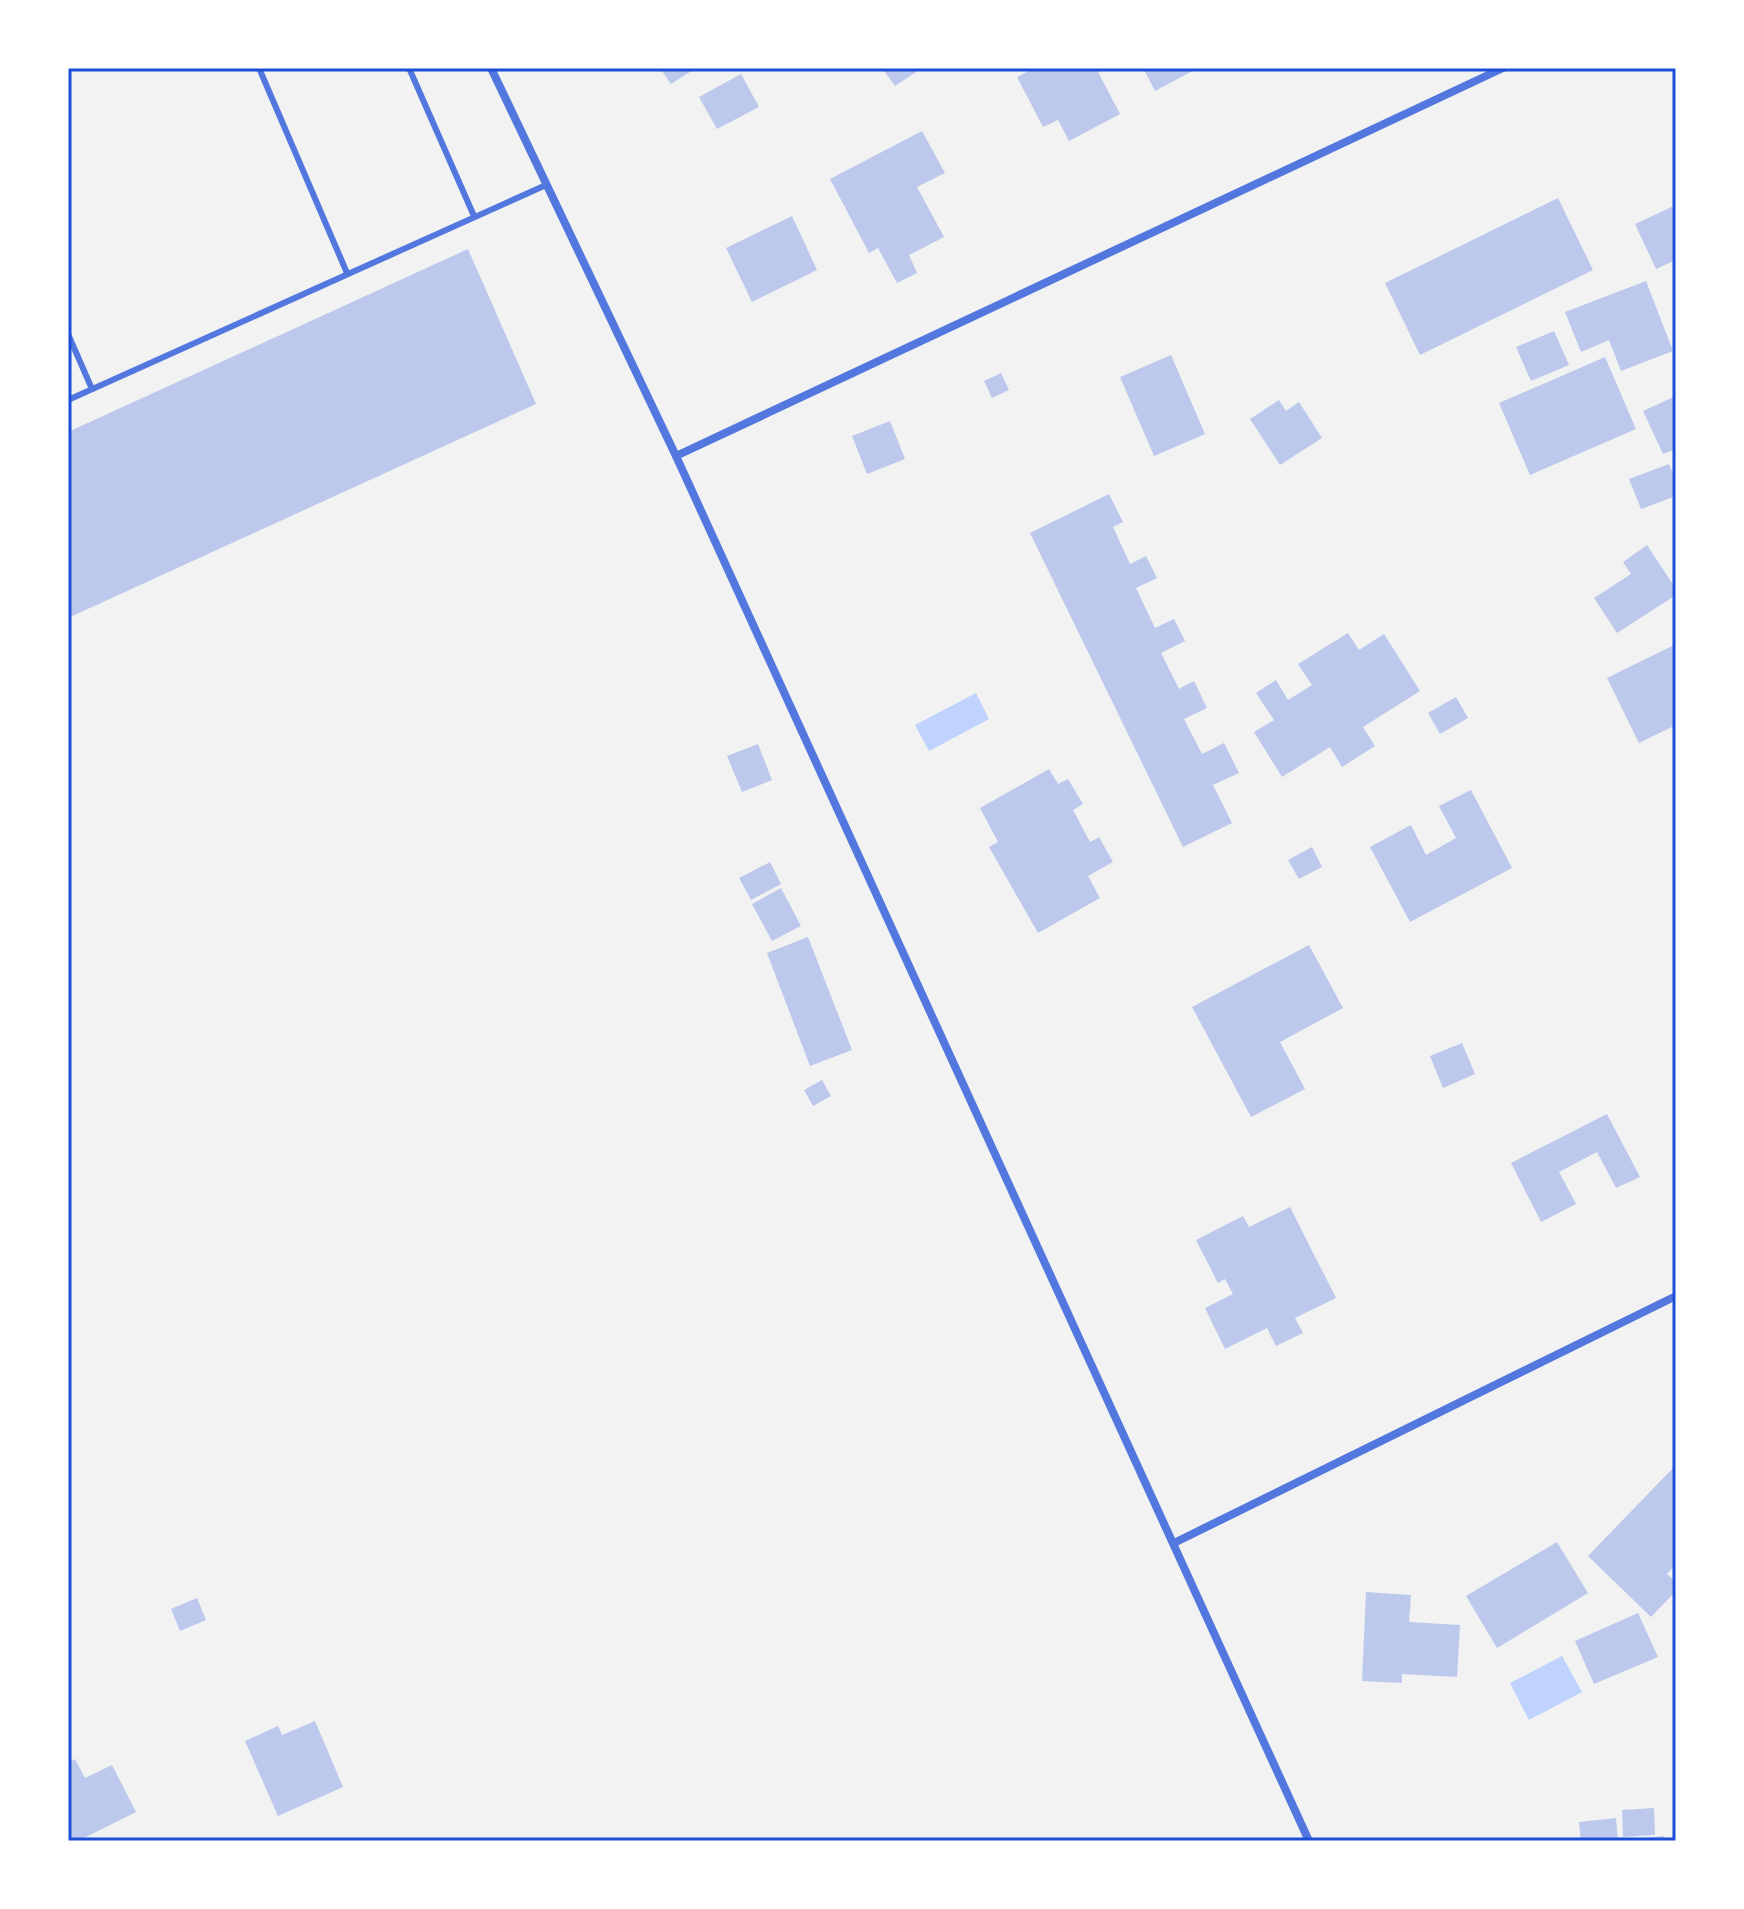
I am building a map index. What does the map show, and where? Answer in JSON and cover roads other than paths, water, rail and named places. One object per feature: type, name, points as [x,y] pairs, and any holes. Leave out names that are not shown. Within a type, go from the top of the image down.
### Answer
[{"type":"street","points":[[491,68],[676,456],[1309,1841]]},
{"type":"street","points":[[676,456],[1503,68]]},
{"type":"street","points":[[1174,1543],[1676,1296]]},
{"type":"lane","points":[[259,68],[347,273]]},
{"type":"lane","points":[[409,68],[474,216]]},
{"type":"lane","points":[[68,400],[546,185]]},
{"type":"lane","points":[[68,334],[92,389]]},
{"type":"water","points":[[976,693],[989,719],[929,751],[915,725]]},
{"type":"water","points":[[1562,1656],[1582,1692],[1529,1720],[1510,1683]]}]
